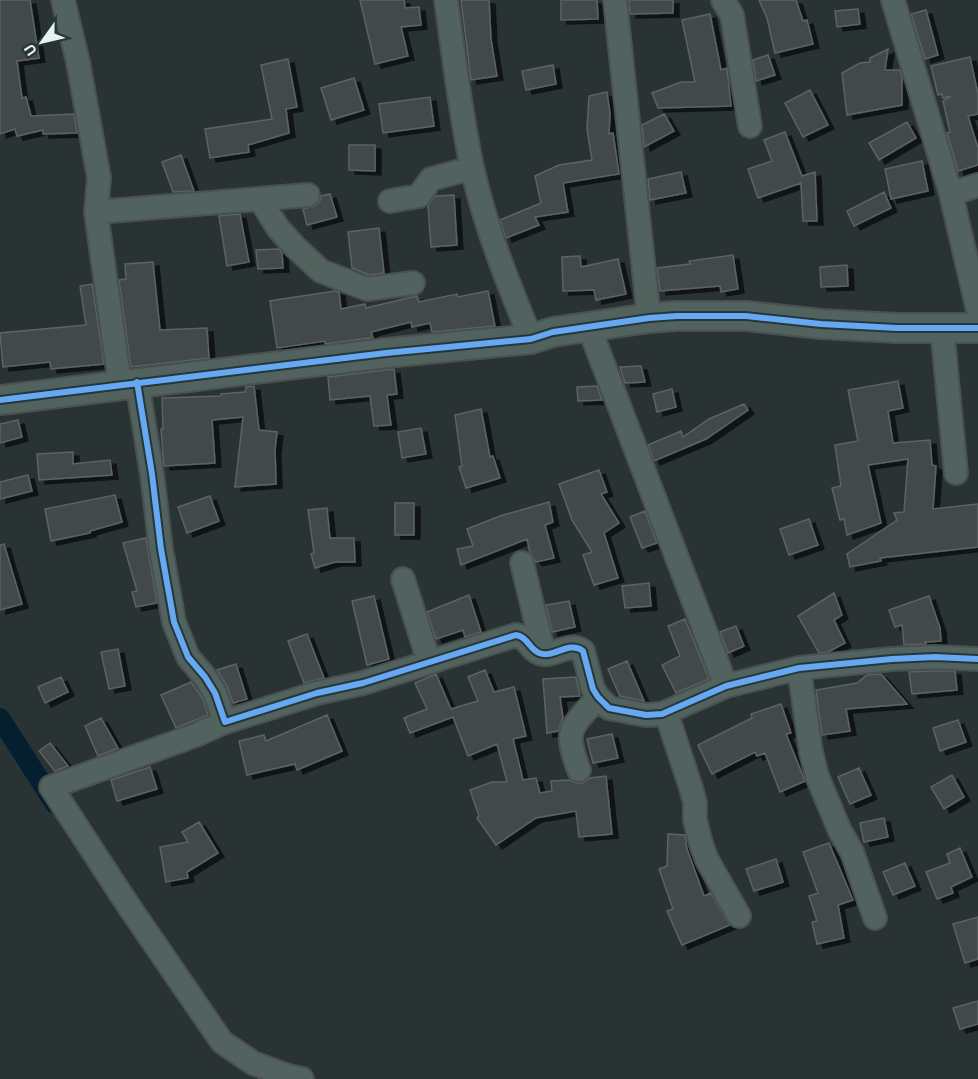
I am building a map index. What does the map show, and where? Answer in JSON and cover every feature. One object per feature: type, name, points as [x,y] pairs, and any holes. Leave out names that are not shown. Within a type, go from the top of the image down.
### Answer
[{"type":"street","points":[[63,0],[78,62],[99,178],[96,212],[129,383],[152,474],[161,549],[174,622],[188,657],[215,693],[225,722]]},
{"type":"street","points":[[446,0],[460,103],[472,168],[491,236],[531,339]]},
{"type":"street","points":[[615,0],[649,318]]},
{"type":"street","points":[[723,0],[732,15],[750,126]]},
{"type":"street","points":[[893,0],[951,194],[978,310]]},
{"type":"street","points":[[390,201],[419,196],[431,179],[472,168]]},
{"type":"street","points":[[951,194],[978,185]]},
{"type":"street","points":[[96,212],[308,195]]},
{"type":"street","points":[[260,199],[278,228],[321,271],[367,289],[413,283]]},
{"type":"street","points":[[0,400],[386,353],[531,339],[553,332],[649,318],[746,316],[820,324],[897,328],[978,328]]},
{"type":"street","points":[[589,327],[726,686]]},
{"type":"street","points":[[942,328],[956,473]]},
{"type":"street","points":[[522,563],[544,654]]},
{"type":"street","points":[[404,579],[429,662]]},
{"type":"street","points":[[302,1079],[253,1063],[222,1042],[51,787],[196,735],[225,722],[316,693],[363,683],[516,635],[522,636],[534,650],[544,654],[574,647],[583,651],[597,697],[609,708],[646,715],[666,712],[726,686],[799,668],[892,659],[935,657],[978,659]]},
{"type":"street","points":[[799,668],[811,752],[817,776],[832,813],[852,852],[875,918]]},
{"type":"street","points":[[579,770],[570,745],[571,731],[597,697]]},
{"type":"street","points":[[666,712],[691,788],[701,844],[707,860],[739,916]]},
{"type":"building","points":[[0,0],[30,0],[39,58],[17,61],[22,98],[26,97],[31,116],[74,114],[77,133],[43,134],[43,130],[17,136],[15,129],[0,134]]},
{"type":"building","points":[[360,0],[404,0],[405,8],[419,7],[421,25],[401,27],[408,56],[375,64]]},
{"type":"building","points":[[461,0],[489,0],[491,39],[497,76],[471,80]]},
{"type":"building","points":[[561,0],[597,0],[598,19],[561,20]]},
{"type":"building","points":[[629,0],[673,0],[673,13],[630,14]]},
{"type":"building","points":[[759,0],[796,0],[803,21],[807,20],[813,44],[775,53],[767,18]]},
{"type":"building","points":[[858,9],[860,24],[837,27],[835,11]]},
{"type":"building","points":[[926,10],[938,55],[925,59],[911,14]]},
{"type":"building","points":[[710,14],[721,70],[727,68],[731,106],[658,108],[652,93],[681,82],[695,82],[682,20]]},
{"type":"building","points":[[888,49],[885,70],[900,70],[902,105],[847,115],[842,73],[860,63],[870,62],[870,58]]},
{"type":"building","points":[[768,55],[775,75],[756,81],[753,60]]},
{"type":"building","points":[[970,57],[978,94],[978,114],[968,116],[978,148],[978,165],[958,171],[947,133],[950,132],[943,101],[951,96],[943,98],[942,94],[938,95],[931,66]]},
{"type":"building","points":[[288,59],[297,107],[286,109],[289,133],[248,145],[249,152],[210,158],[205,129],[272,119],[261,65]]},
{"type":"building","points":[[553,65],[556,84],[526,90],[522,71]]},
{"type":"building","points":[[354,78],[364,110],[331,120],[321,88]]},
{"type":"building","points":[[810,90],[828,125],[803,137],[785,103]]},
{"type":"building","points":[[607,92],[610,114],[609,134],[613,133],[619,174],[563,183],[568,212],[535,217],[539,225],[506,238],[500,220],[541,203],[535,176],[559,165],[592,160],[587,129],[589,96]]},
{"type":"building","points":[[430,97],[434,126],[383,133],[379,104]]},
{"type":"building","points":[[664,114],[674,131],[644,147],[642,125]]},
{"type":"building","points":[[907,122],[916,138],[879,160],[869,143]]},
{"type":"building","points":[[785,132],[802,176],[815,172],[817,221],[803,221],[801,183],[758,198],[748,169],[772,161],[764,140]]},
{"type":"building","points":[[349,145],[375,145],[375,171],[349,170]]},
{"type":"building","points":[[181,155],[194,191],[173,192],[162,162]]},
{"type":"building","points":[[922,161],[928,191],[891,199],[885,169]]},
{"type":"building","points":[[681,172],[686,193],[650,200],[648,179]]},
{"type":"building","points":[[884,192],[891,208],[854,226],[847,211]]},
{"type":"building","points":[[330,194],[337,217],[307,225],[303,209],[315,206],[321,196]]},
{"type":"building","points":[[454,195],[457,245],[431,247],[428,205],[435,196]]},
{"type":"building","points":[[240,214],[249,262],[227,266],[219,216]]},
{"type":"building","points":[[379,228],[384,273],[369,275],[352,268],[348,232]]},
{"type":"building","points":[[279,249],[282,253],[283,268],[258,269],[256,250]]},
{"type":"building","points":[[733,255],[738,289],[721,292],[720,286],[660,291],[657,268]]},
{"type":"building","points":[[580,256],[581,267],[618,259],[626,294],[596,300],[594,290],[563,291],[562,257]]},
{"type":"building","points":[[153,262],[160,330],[207,328],[209,358],[131,367],[119,280],[126,279],[125,264]]},
{"type":"building","points":[[847,265],[848,286],[821,287],[820,267]]},
{"type":"building","points":[[92,284],[104,364],[51,369],[50,362],[3,367],[0,333],[86,325],[80,286]]},
{"type":"building","points":[[488,291],[495,326],[432,332],[430,323],[412,327],[411,322],[371,332],[373,338],[325,344],[325,341],[277,348],[270,301],[339,292],[341,309],[365,304],[366,308],[417,296],[419,302],[457,294],[458,297]]},
{"type":"building","points":[[641,366],[645,382],[625,383],[620,367]]},
{"type":"building","points":[[394,369],[397,394],[387,395],[391,425],[374,426],[370,396],[330,400],[328,377]]},
{"type":"building","points":[[898,381],[903,408],[888,411],[893,443],[930,440],[932,465],[936,466],[933,509],[978,504],[978,547],[880,558],[881,561],[850,567],[847,554],[897,520],[894,513],[904,512],[908,459],[868,465],[881,523],[847,535],[844,519],[840,520],[832,488],[841,486],[835,445],[858,441],[848,390]]},
{"type":"building","points":[[254,386],[259,430],[277,432],[276,484],[235,487],[243,417],[212,420],[215,463],[164,466],[161,429],[163,429],[162,398],[221,396],[221,394],[245,392],[246,387]]},
{"type":"building","points":[[597,386],[602,400],[578,401],[577,387]]},
{"type":"building","points":[[672,389],[676,407],[657,412],[653,394]]},
{"type":"building","points":[[744,404],[748,410],[706,439],[654,461],[648,445],[681,431],[683,437],[709,419]]},
{"type":"building","points":[[481,409],[490,457],[493,456],[500,478],[466,488],[459,467],[462,466],[455,415]]},
{"type":"building","points":[[18,420],[22,437],[0,443],[0,424]]},
{"type":"building","points":[[421,428],[426,454],[402,458],[398,432]]},
{"type":"building","points":[[73,452],[73,464],[110,460],[112,475],[39,480],[37,454]]},
{"type":"building","points":[[599,470],[607,492],[601,494],[619,523],[604,533],[618,578],[594,585],[583,555],[592,552],[572,520],[559,484]]},
{"type":"building","points":[[28,475],[32,491],[0,499],[0,482]]},
{"type":"building","points":[[115,495],[122,522],[90,531],[90,533],[51,541],[45,509]]},
{"type":"building","points":[[210,496],[219,521],[187,533],[178,507]]},
{"type":"building","points":[[549,502],[553,522],[545,525],[554,558],[536,562],[530,553],[527,539],[461,565],[457,549],[473,546],[467,529],[500,516]]},
{"type":"building","points":[[395,503],[414,503],[414,535],[395,535]]},
{"type":"building","points":[[327,508],[330,538],[354,538],[355,562],[335,562],[315,568],[311,554],[314,553],[308,510]]},
{"type":"building","points":[[645,511],[657,543],[642,548],[630,517]]},
{"type":"building","points":[[809,519],[818,545],[789,555],[780,529]]},
{"type":"building","points":[[146,538],[157,603],[136,607],[132,592],[137,591],[123,543]]},
{"type":"building","points":[[4,544],[22,604],[0,610],[0,545]]},
{"type":"building","points":[[649,583],[651,606],[625,608],[622,586]]},
{"type":"building","points":[[834,593],[842,615],[834,620],[845,643],[828,652],[819,653],[798,616]]},
{"type":"building","points":[[469,595],[481,632],[465,637],[463,630],[436,639],[427,612]]},
{"type":"building","points":[[374,596],[389,659],[367,665],[352,601]]},
{"type":"building","points":[[929,596],[940,628],[941,641],[904,645],[902,625],[895,627],[889,610]]},
{"type":"building","points":[[569,601],[575,627],[552,632],[546,605]]},
{"type":"building","points":[[685,619],[709,679],[676,693],[662,665],[680,656],[668,626]]},
{"type":"building","points":[[736,626],[744,646],[728,653],[720,632]]},
{"type":"building","points":[[307,634],[324,678],[304,683],[288,641]]},
{"type":"building","points":[[118,649],[125,686],[109,689],[101,652]]},
{"type":"building","points":[[627,661],[644,701],[620,696],[608,669]]},
{"type":"building","points":[[236,664],[247,699],[233,703],[227,686],[217,670]]},
{"type":"building","points":[[485,670],[494,692],[514,687],[526,736],[513,739],[523,780],[536,778],[540,793],[552,791],[551,781],[570,780],[583,783],[590,778],[606,776],[612,834],[579,837],[576,811],[536,818],[496,845],[477,818],[479,816],[470,790],[492,782],[507,782],[497,744],[468,756],[453,717],[410,733],[404,718],[427,709],[415,683],[436,674],[451,709],[478,701],[468,677]]},
{"type":"building","points":[[955,671],[957,690],[912,694],[909,672]]},
{"type":"building","points":[[881,674],[907,704],[846,709],[850,731],[822,735],[816,690],[857,683],[867,675]]},
{"type":"building","points":[[61,677],[68,692],[45,703],[38,687]]},
{"type":"building","points":[[576,677],[580,696],[560,697],[563,718],[558,731],[547,733],[543,679]]},
{"type":"building","points":[[191,682],[203,699],[208,715],[176,728],[161,695]]},
{"type":"building","points":[[781,704],[791,733],[786,734],[805,781],[780,792],[765,753],[757,756],[755,752],[712,774],[698,745],[752,718],[751,714]]},
{"type":"building","points":[[327,715],[342,751],[297,770],[295,764],[247,775],[239,741],[264,735],[266,741]]},
{"type":"building","points":[[101,718],[118,748],[98,756],[85,726]]},
{"type":"building","points":[[958,720],[966,742],[940,751],[933,728]]},
{"type":"building","points":[[612,734],[618,758],[593,763],[587,739]]},
{"type":"building","points":[[50,743],[68,766],[55,771],[39,751]]},
{"type":"building","points":[[150,767],[157,789],[117,801],[111,780]]},
{"type":"building","points":[[859,768],[871,795],[850,804],[838,777]]},
{"type":"building","points":[[952,775],[964,797],[944,809],[931,787]]},
{"type":"building","points":[[884,818],[888,837],[864,842],[860,823]]},
{"type":"building","points":[[199,822],[218,853],[187,872],[188,878],[166,882],[160,847],[188,842],[182,832]]},
{"type":"building","points":[[668,834],[685,835],[687,849],[704,896],[711,893],[730,925],[682,945],[667,911],[673,909],[659,869],[667,866]]},
{"type":"building","points":[[829,843],[853,900],[838,905],[844,938],[817,944],[812,922],[817,921],[809,896],[818,893],[803,852]]},
{"type":"building","points":[[960,848],[972,877],[951,887],[953,893],[937,899],[926,872],[950,863],[947,854]]},
{"type":"building","points":[[776,859],[783,882],[754,891],[746,869]]},
{"type":"building","points":[[905,863],[915,886],[893,895],[883,872]]},
{"type":"building","points":[[978,917],[978,959],[965,963],[953,924]]},
{"type":"building","points":[[978,1001],[978,1024],[960,1029],[953,1008]]},
{"type":"waterway","points":[[0,718],[55,804]]},
{"type":"cycle path","points":[[0,400],[386,353],[531,339],[553,332],[649,318],[746,316],[821,324],[897,328],[978,328]]},
{"type":"cycle path","points":[[137,382],[174,622],[188,657],[215,693],[225,722],[317,693],[363,683],[516,635],[523,638],[539,653],[550,654],[567,648],[578,648],[583,651],[593,689],[598,697],[609,708],[646,715],[662,714],[726,686],[799,668],[892,659],[935,657],[978,659]]}]
